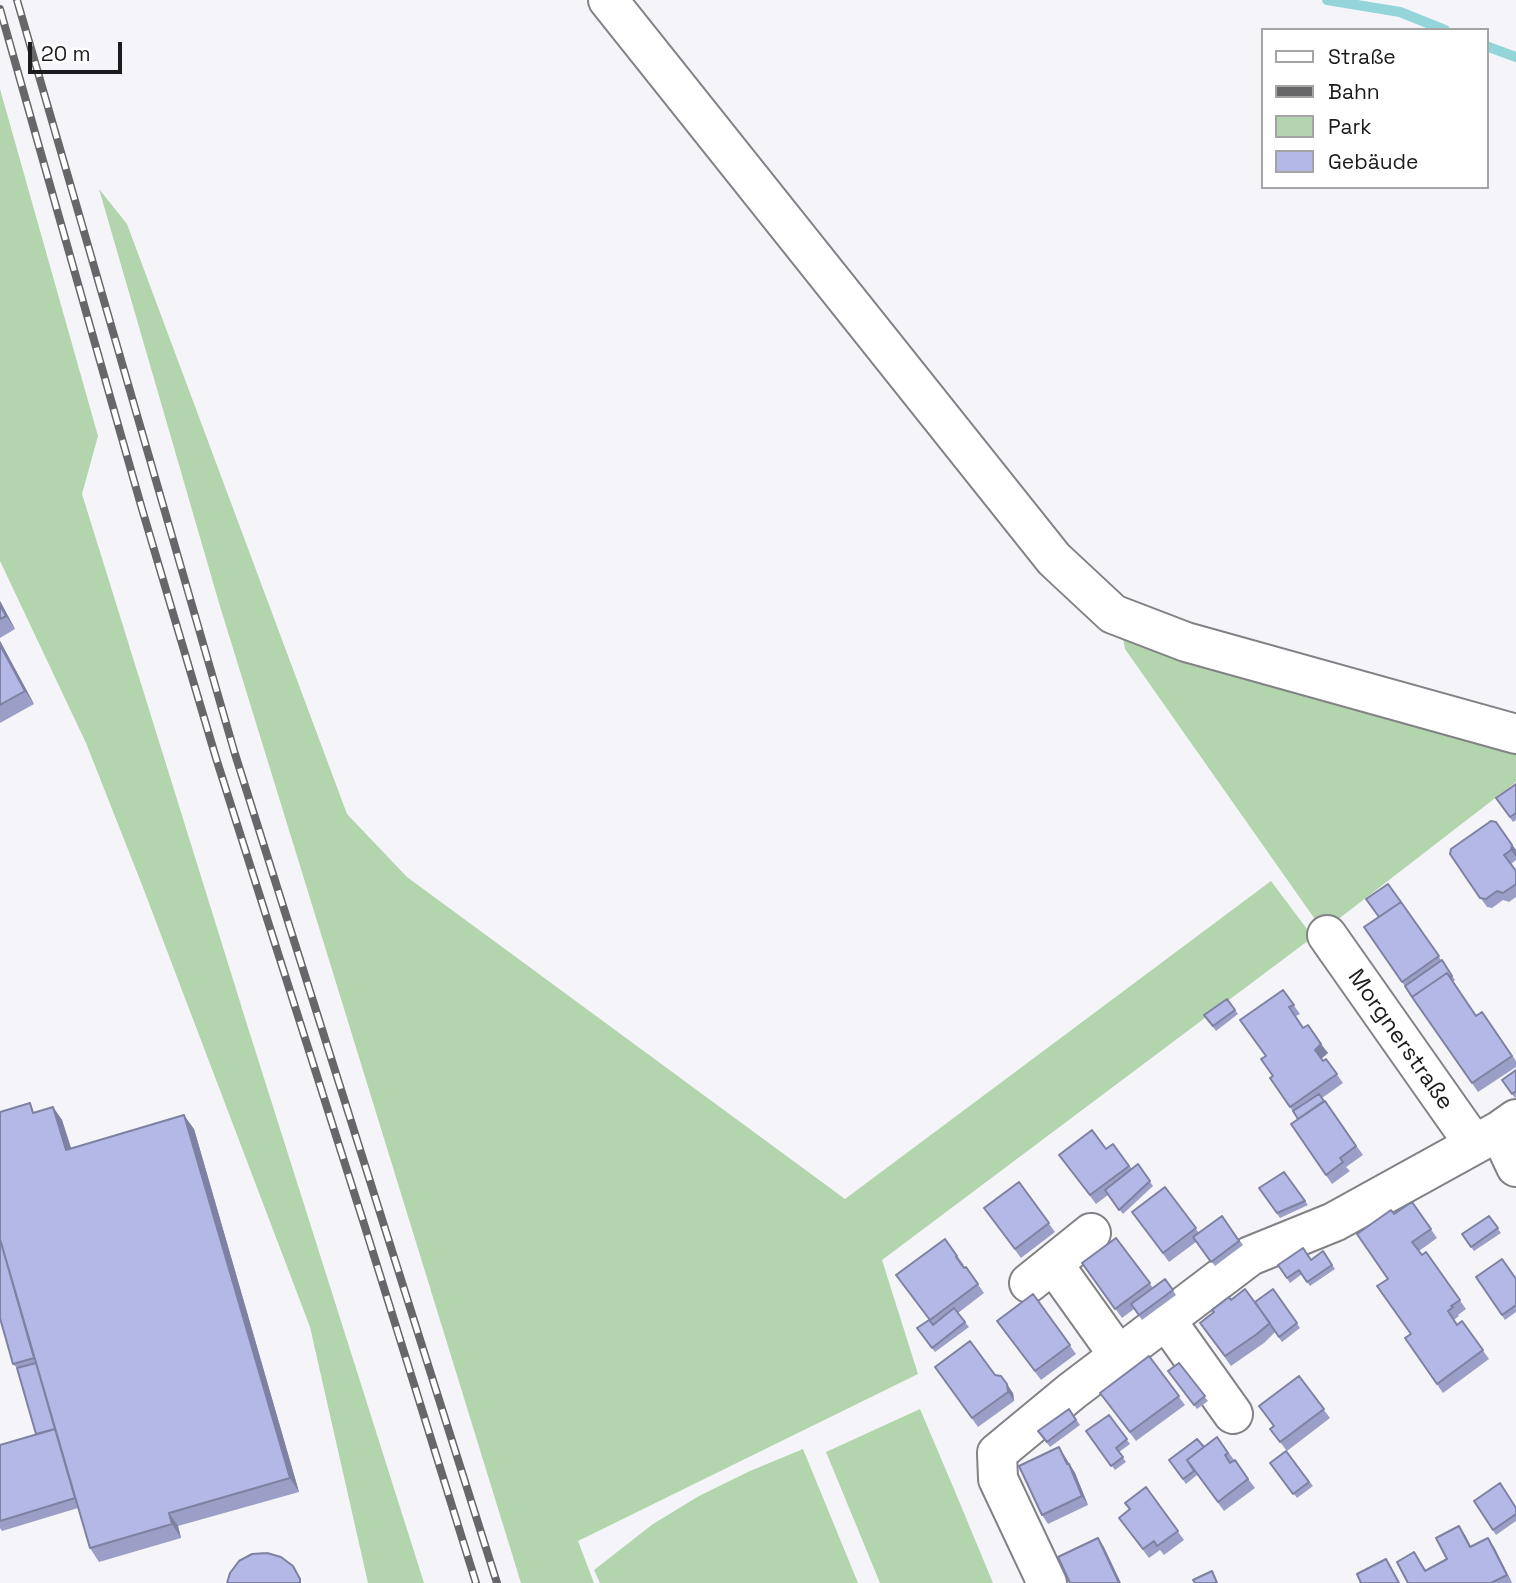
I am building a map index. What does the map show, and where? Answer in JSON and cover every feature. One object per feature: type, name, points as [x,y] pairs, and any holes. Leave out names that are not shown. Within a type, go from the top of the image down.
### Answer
[{"type":"street","points":[[608,0],[1054,559],[1113,614],[1186,642],[1516,734]]},
{"type":"street","name":"Morgnerstraße","points":[[1327,935],[1496,1131],[1516,1167]]},
{"type":"street","points":[[1047,1583],[998,1479],[997,1453],[1072,1391],[1250,1256],[1334,1222],[1496,1131]]},
{"type":"street","points":[[1091,1233],[1042,1274],[1119,1356]]},
{"type":"street","points":[[1166,1320],[1233,1414]]},
{"type":"green space","points":[[0,89],[98,436],[82,494],[424,1583],[368,1583],[310,1327],[86,743],[0,561]]},
{"type":"green space","points":[[99,189],[127,224],[347,814],[407,877],[845,1199],[1271,881],[1313,937],[882,1260],[918,1374],[578,1541],[594,1583],[521,1583],[219,603]]},
{"type":"green space","points":[[1122,632],[1516,750],[1516,782],[1332,924],[1319,925],[1125,649]]},
{"type":"green space","points":[[920,1409],[993,1583],[880,1583],[826,1452]]},
{"type":"green space","points":[[803,1449],[858,1583],[600,1583],[594,1570],[653,1524],[699,1496]]},
{"type":"building","points":[[0,605],[6,616],[0,619]]},
{"type":"building","points":[[0,645],[25,691],[0,705]]},
{"type":"building","points":[[1516,784],[1516,813],[1510,817],[1496,798]]},
{"type":"building","points":[[1491,821],[1496,822],[1512,845],[1511,850],[1504,855],[1516,871],[1516,884],[1503,893],[1497,891],[1486,899],[1480,898],[1450,854],[1451,849]]},
{"type":"building","points":[[1388,884],[1401,902],[1379,917],[1366,899]]},
{"type":"building","points":[[1401,902],[1439,956],[1402,982],[1364,927]]},
{"type":"building","points":[[1442,960],[1452,976],[1447,973],[1412,997],[1405,986]]},
{"type":"building","points":[[1447,973],[1476,1016],[1482,1012],[1512,1056],[1472,1083],[1412,997]]},
{"type":"building","points":[[1283,990],[1294,1005],[1289,1007],[1303,1028],[1308,1025],[1321,1044],[1315,1050],[1337,1074],[1290,1107],[1270,1078],[1273,1076],[1261,1059],[1266,1056],[1240,1020]]},
{"type":"building","points":[[1227,999],[1235,1010],[1213,1026],[1204,1015]]},
{"type":"building","points":[[1516,1070],[1516,1091],[1512,1094],[1502,1080]]},
{"type":"building","points":[[1319,1094],[1324,1101],[1298,1119],[1293,1111]]},
{"type":"building","points":[[1325,1101],[1356,1146],[1340,1158],[1343,1162],[1326,1175],[1291,1124]]},
{"type":"building","points":[[30,1103],[33,1113],[53,1107],[66,1150],[184,1115],[290,1478],[169,1513],[172,1524],[90,1548],[0,1239],[0,1112]]},
{"type":"building","points":[[1092,1130],[1106,1149],[1113,1144],[1129,1166],[1090,1195],[1059,1155]]},
{"type":"building","points":[[1138,1164],[1150,1181],[1119,1210],[1105,1190]]},
{"type":"building","points":[[1284,1172],[1305,1201],[1277,1213],[1259,1188]]},
{"type":"building","points":[[1019,1182],[1049,1223],[1015,1249],[984,1208]]},
{"type":"building","points":[[1165,1187],[1196,1228],[1163,1253],[1132,1212]]},
{"type":"building","points":[[1412,1202],[1431,1229],[1412,1242],[1422,1255],[1426,1252],[1460,1300],[1448,1311],[1457,1325],[1462,1321],[1483,1350],[1437,1384],[1405,1338],[1411,1334],[1377,1286],[1388,1279],[1357,1234],[1391,1210],[1394,1214]]},
{"type":"building","points":[[1222,1216],[1239,1241],[1211,1262],[1193,1237]]},
{"type":"building","points":[[1489,1216],[1498,1228],[1471,1247],[1462,1234]]},
{"type":"building","points":[[1116,1238],[1150,1283],[1115,1309],[1082,1263]]},
{"type":"building","points":[[0,1239],[34,1358],[13,1364],[0,1318]]},
{"type":"building","points":[[945,1239],[978,1284],[930,1320],[896,1275]]},
{"type":"building","points":[[1303,1248],[1311,1260],[1323,1251],[1332,1265],[1307,1282],[1299,1270],[1287,1278],[1278,1265]]},
{"type":"building","points":[[1502,1259],[1516,1279],[1516,1305],[1502,1315],[1476,1277]]},
{"type":"building","points":[[1165,1279],[1173,1290],[1139,1315],[1131,1304]]},
{"type":"building","points":[[1245,1289],[1270,1323],[1225,1356],[1200,1323],[1229,1297],[1231,1300]]},
{"type":"building","points":[[1273,1289],[1297,1323],[1279,1337],[1255,1302]]},
{"type":"building","points":[[1033,1294],[1070,1345],[1035,1371],[997,1321]]},
{"type":"building","points":[[954,1308],[965,1322],[932,1348],[917,1328],[929,1320],[933,1325]]},
{"type":"building","points":[[970,1341],[995,1375],[1001,1376],[1007,1384],[1008,1392],[972,1418],[935,1367]]},
{"type":"building","points":[[1149,1356],[1179,1396],[1130,1432],[1100,1393]]},
{"type":"building","points":[[36,1363],[55,1429],[36,1434],[17,1368]]},
{"type":"building","points":[[1179,1363],[1205,1396],[1194,1405],[1168,1371]]},
{"type":"building","points":[[1299,1376],[1324,1409],[1280,1442],[1270,1429],[1274,1426],[1259,1406]]},
{"type":"building","points":[[1069,1409],[1076,1420],[1047,1442],[1038,1431]]},
{"type":"building","points":[[1109,1415],[1127,1439],[1116,1448],[1123,1457],[1111,1466],[1086,1431]]},
{"type":"building","points":[[55,1429],[75,1498],[0,1521],[0,1445]]},
{"type":"building","points":[[1217,1437],[1228,1453],[1225,1455],[1230,1463],[1235,1460],[1248,1479],[1218,1502],[1187,1460]]},
{"type":"building","points":[[1197,1439],[1204,1447],[1187,1460],[1194,1471],[1183,1479],[1169,1460]]},
{"type":"building","points":[[1059,1447],[1082,1496],[1042,1515],[1019,1466]]},
{"type":"building","points":[[1286,1451],[1309,1482],[1293,1494],[1270,1463]]},
{"type":"building","points":[[1500,1483],[1516,1508],[1516,1514],[1493,1530],[1474,1501]]},
{"type":"building","points":[[1146,1487],[1178,1531],[1157,1546],[1154,1541],[1143,1549],[1119,1518],[1130,1509],[1125,1503]]},
{"type":"building","points":[[1459,1526],[1470,1547],[1488,1538],[1507,1575],[1491,1583],[1408,1583],[1397,1562],[1414,1552],[1425,1571],[1447,1559],[1436,1538]]},
{"type":"building","points":[[1098,1538],[1119,1583],[1070,1583],[1058,1557]]},
{"type":"building","points":[[267,1553],[281,1557],[293,1566],[300,1583],[227,1583],[230,1573],[239,1561],[252,1554]]},
{"type":"building","points":[[1386,1559],[1399,1583],[1361,1583],[1357,1574]]},
{"type":"building","points":[[1212,1571],[1217,1583],[1195,1583],[1193,1580]]},
{"type":"waterway","points":[[1327,0],[1400,12],[1440,28]]},
{"type":"waterway","points":[[1488,47],[1516,57]]},
{"type":"railway","points":[[17,0],[235,754],[497,1583]]},
{"type":"railway","points":[[0,9],[142,509],[216,758],[476,1583]]}]
